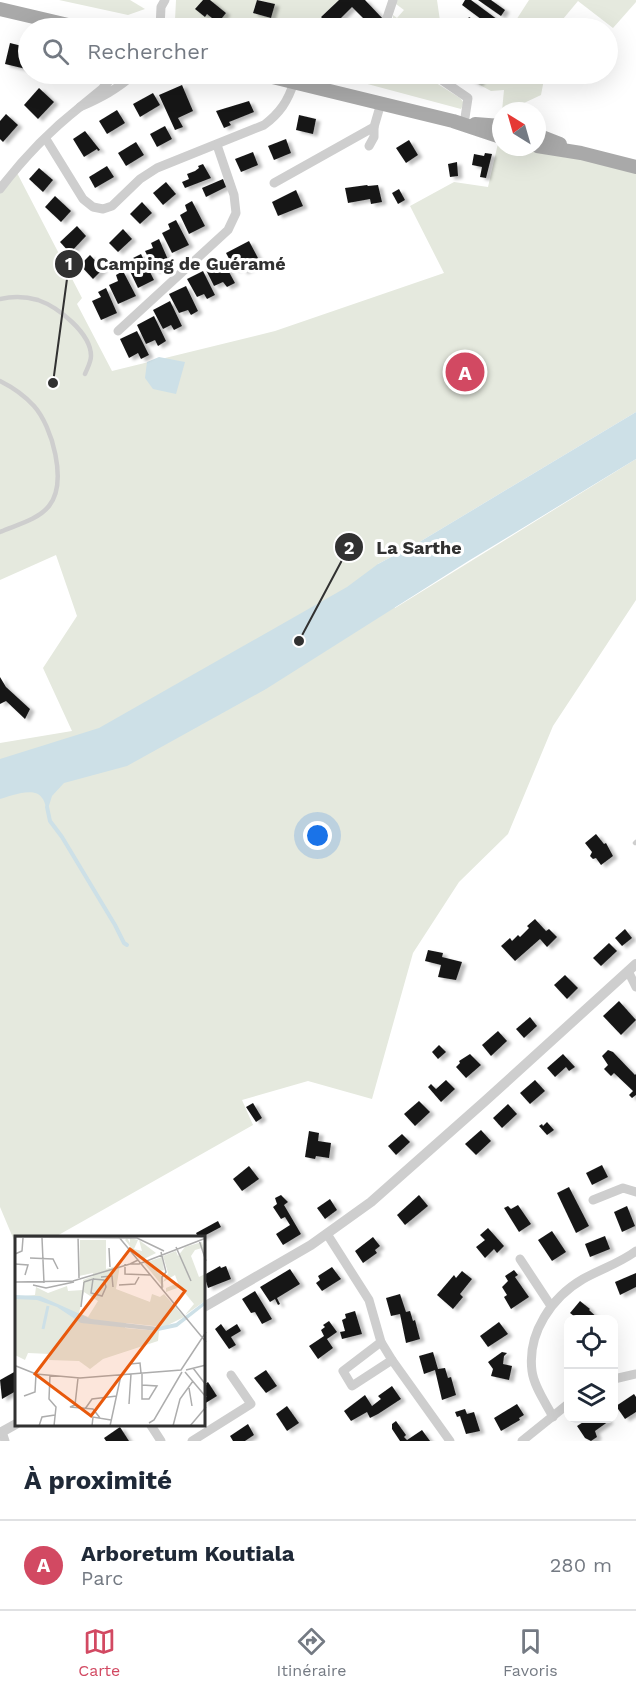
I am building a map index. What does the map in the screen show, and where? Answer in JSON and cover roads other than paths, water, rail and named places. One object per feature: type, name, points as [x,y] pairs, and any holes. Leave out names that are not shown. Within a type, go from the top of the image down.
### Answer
[{"type":"main road","points":[[0,9],[38,18]]},
{"type":"main road","points":[[302,84],[464,124],[492,134]]},
{"type":"main road","points":[[464,124],[492,126]]},
{"type":"main road","points":[[546,139],[581,153]]},
{"type":"main road","points":[[546,147],[581,153],[636,167]]},
{"type":"street","points":[[160,18],[161,7],[165,0]]},
{"type":"street","points":[[387,18],[393,0]]},
{"type":"street","points":[[0,189],[15,169],[65,119],[106,84]]},
{"type":"street","points":[[80,107],[123,84]]},
{"type":"street","points":[[46,139],[83,199],[93,207],[104,209],[112,206],[140,179],[157,168],[264,125],[276,116],[289,99],[293,84]]},
{"type":"street","points":[[448,84],[468,98],[464,124]]},
{"type":"street","points":[[369,146],[374,137],[374,127],[381,103]]},
{"type":"street","points":[[274,183],[374,127]]},
{"type":"street","points":[[118,331],[228,230],[236,213],[234,195],[217,144]]},
{"type":"street","points":[[632,967],[636,987]]},
{"type":"street","points":[[206,1306],[327,1234],[371,1202],[632,967]]},
{"type":"street","points":[[593,1200],[623,1188],[636,1192]]},
{"type":"street","points":[[327,1234],[369,1300],[381,1342],[450,1441]]},
{"type":"street","points":[[553,1417],[532,1372],[532,1352],[539,1327],[551,1306],[563,1294],[583,1280],[636,1251]]},
{"type":"street","points":[[520,1260],[551,1306]]},
{"type":"street","points":[[381,1342],[343,1371],[352,1386],[392,1360]]},
{"type":"street","points":[[618,1378],[636,1374]]},
{"type":"street","points":[[192,1441],[251,1404],[231,1375]]},
{"type":"street","points":[[522,1441],[564,1407]]},
{"type":"street","points":[[2,1435],[15,1425]]},
{"type":"street","points":[[151,1426],[161,1441]]},
{"type":"lane","points":[[0,299],[16,296],[39,301],[70,320],[88,340],[92,357],[86,374]]},
{"type":"lane","points":[[0,381],[13,387],[35,407],[48,432],[58,463],[58,487],[49,508],[33,518],[0,532]]},
{"type":"waterway","points":[[47,807],[50,821],[127,945]]},
{"type":"place","name":"Arboretum Koutiala","points":[[465,372]]},
{"type":"place","name":"Camping de Guéramé","points":[[53,383]]},
{"type":"place","name":"La Sarthe","points":[[299,641]]}]
